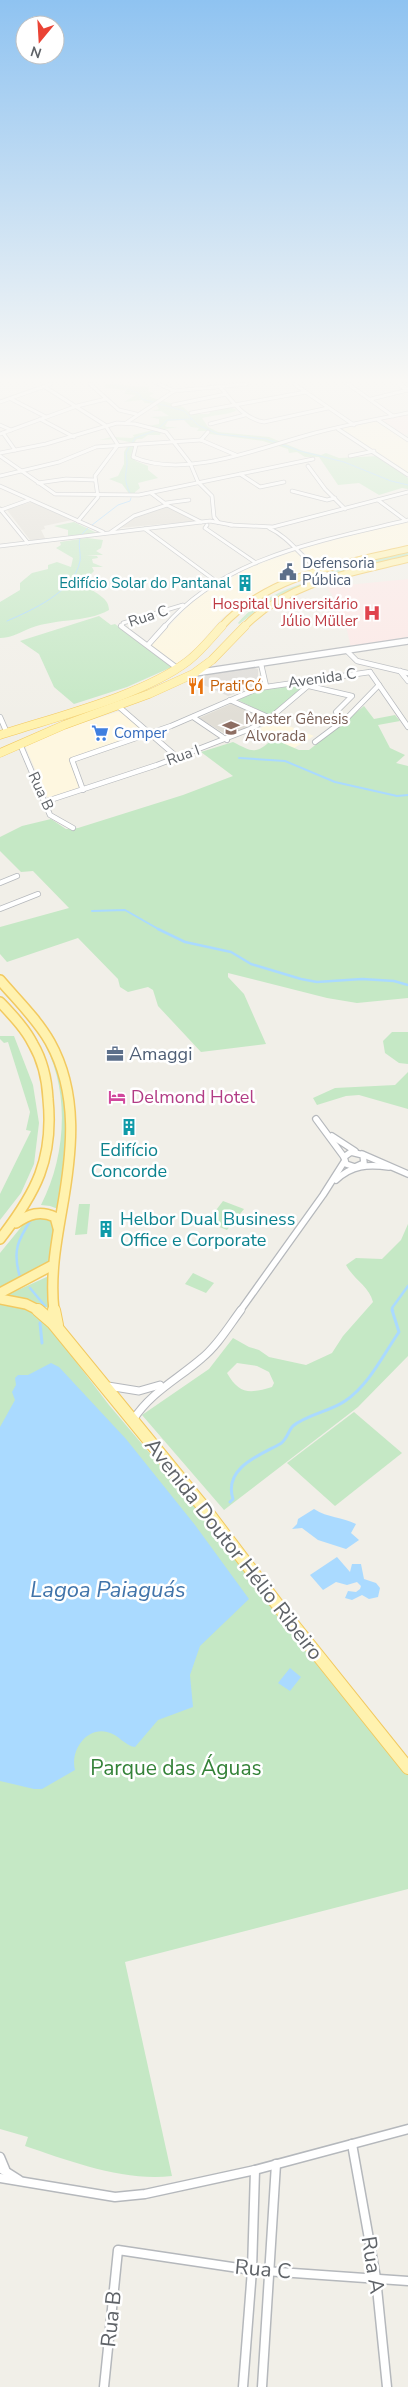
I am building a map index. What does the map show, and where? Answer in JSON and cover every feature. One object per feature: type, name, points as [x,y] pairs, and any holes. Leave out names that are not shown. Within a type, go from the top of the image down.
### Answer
[{"type":"main road","points":[[4,734],[98,703],[146,684],[177,668],[200,650],[227,620],[246,604],[278,585],[320,571],[408,549]]},
{"type":"main road","points":[[0,753],[159,690],[195,673],[214,658],[249,621],[270,604],[304,587],[407,559]]},
{"type":"main road","points":[[98,703],[118,706]]},
{"type":"main road","points":[[4,734],[20,744]]},
{"type":"main road","name":"Avenida Doutor Hélio Ribeiro","points":[[0,980],[49,1040],[62,1069],[68,1090],[73,1124],[59,1229],[51,1266],[52,1298],[59,1330]]},
{"type":"main road","points":[[0,1002],[23,1029],[39,1054],[47,1084],[52,1122],[46,1163],[36,1190],[0,1239]]},
{"type":"main road","points":[[8,1229],[34,1212],[44,1212],[55,1216],[59,1229]]},
{"type":"main road","points":[[0,1293],[51,1266]]},
{"type":"main road","name":"Avenida Doutor Hélio Ribeiro","points":[[0,1299],[29,1305],[43,1311],[205,1509],[280,1608],[408,1768]]},
{"type":"street","points":[[19,495],[105,533]]},
{"type":"street","points":[[78,522],[94,505],[97,495]]},
{"type":"street","points":[[121,495],[135,495]]},
{"type":"street","points":[[154,495],[201,523]]},
{"type":"street","points":[[211,495],[214,517],[217,523]]},
{"type":"street","points":[[309,495],[327,500],[335,498]]},
{"type":"street","points":[[333,495],[345,509]]},
{"type":"street","points":[[0,546],[201,523],[267,527],[395,495]]},
{"type":"street","points":[[0,509],[24,498]]},
{"type":"street","points":[[0,509],[30,500]]},
{"type":"street","points":[[111,533],[134,516],[166,504],[190,500]]},
{"type":"street","points":[[378,500],[407,520]]},
{"type":"street","points":[[0,509],[28,543]]},
{"type":"street","points":[[214,517],[205,528],[256,563]]},
{"type":"street","points":[[148,645],[185,604],[217,582],[256,563],[297,549],[407,520]]},
{"type":"street","points":[[279,525],[277,528],[279,532]]},
{"type":"street","points":[[267,527],[279,532],[320,571],[336,577]]},
{"type":"street","points":[[145,530],[217,582]]},
{"type":"street","name":"Rua C","points":[[177,668],[122,624],[185,604]]},
{"type":"street","points":[[195,673],[408,642]]},
{"type":"street","points":[[347,651],[357,661],[408,673]]},
{"type":"street","points":[[261,664],[266,686]]},
{"type":"street","points":[[370,672],[376,666]]},
{"type":"street","points":[[400,671],[408,681]]},
{"type":"street","name":"Avenida C","points":[[83,790],[72,760],[193,717],[266,686],[370,672],[408,728]]},
{"type":"street","name":"Rua I","points":[[44,802],[227,740],[270,718],[316,679]]},
{"type":"street","points":[[301,681],[309,685],[352,696],[336,712]]},
{"type":"street","points":[[315,742],[347,718],[379,685]]},
{"type":"street","points":[[230,700],[270,718]]},
{"type":"street","points":[[118,706],[177,757]]},
{"type":"street","points":[[0,717],[4,734]]},
{"type":"street","points":[[193,717],[227,740]]},
{"type":"street","name":"Rua B","points":[[20,744],[50,814],[73,828]]},
{"type":"street","points":[[0,883],[17,876]]},
{"type":"street","points":[[0,909],[38,894]]},
{"type":"street","points":[[316,1119],[344,1159],[352,1166],[389,1167]]},
{"type":"street","points":[[324,1131],[359,1153],[408,1174]]},
{"type":"street","points":[[133,1420],[150,1396],[166,1382],[203,1358],[214,1347],[323,1195],[344,1159],[351,1152],[359,1153],[365,1160],[359,1166],[340,1176],[323,1195]]},
{"type":"street","points":[[103,1385],[139,1391],[150,1389],[166,1382]]},
{"type":"street","points":[[0,2178],[115,2197],[168,2191],[408,2129]]},
{"type":"street","name":"Rua A","points":[[352,2144],[376,2278],[386,2387]]},
{"type":"street","points":[[0,2157],[2,2169],[19,2180]]},
{"type":"street","points":[[262,2387],[271,2271],[276,2164]]},
{"type":"street","points":[[243,2387],[252,2270],[255,2170]]},
{"type":"street","name":"Rua C","points":[[118,2250],[252,2270],[408,2281]]},
{"type":"street","name":"Rua B","points":[[104,2387],[118,2250]]},
{"type":"shaded area","points":[[31,502],[72,520],[44,526],[45,529],[41,530],[46,540],[30,540],[7,510]]},
{"type":"shaded area","points":[[167,506],[197,521],[119,528],[137,516]]},
{"type":"shaded area","points":[[408,521],[408,547],[323,570],[300,549]]},
{"type":"shaded area","points":[[295,551],[318,571],[271,588],[238,606],[221,619],[197,647],[177,664],[151,645],[187,607],[206,591],[251,567]]},
{"type":"shaded area","name":"Hospital Universitário Júlio Müller","points":[[408,579],[408,637],[394,639],[394,642],[351,648],[346,626],[341,626],[335,610],[339,609],[338,605],[327,587]]},
{"type":"shaded area","points":[[253,667],[258,669],[258,685],[228,696],[197,682],[210,673]]},
{"type":"shaded area","name":"Master Gênesis Alvorada","points":[[233,703],[266,717],[230,737],[199,718]]},
{"type":"shaded area","points":[[120,711],[147,733],[72,759],[82,789],[48,799],[25,746],[63,729]]},
{"type":"shaded area","points":[[274,720],[314,736],[294,748],[256,731]]},
{"type":"green space","points":[[74,522],[96,533],[68,536],[68,530],[54,526]]},
{"type":"green space","points":[[87,538],[103,540],[101,548],[96,551],[103,555],[86,555],[97,556],[98,558],[92,559],[93,563],[103,567],[92,567],[94,571],[84,581],[106,601],[109,610],[90,617],[36,626],[13,636],[0,638],[0,602],[20,590],[20,583],[32,573],[48,569],[48,565],[57,562],[71,567],[73,558],[56,548],[61,545],[60,542]]},
{"type":"green space","points":[[408,551],[408,556],[339,575],[330,572]]},
{"type":"green space","points":[[319,579],[275,597],[238,623],[263,601],[294,586]]},
{"type":"green space","points":[[99,616],[111,625],[115,624],[172,667],[127,687],[74,704],[54,687],[39,654],[20,641]]},
{"type":"green space","points":[[297,684],[306,685],[270,716],[238,700],[262,689]]},
{"type":"green space","points":[[364,706],[374,719],[395,715],[400,721],[378,725],[390,748],[405,755],[396,763],[408,766],[408,998],[357,1003],[327,998],[228,973],[228,977],[244,994],[266,1044],[201,1052],[158,1006],[153,990],[148,987],[128,992],[120,987],[118,979],[78,938],[7,962],[0,954],[0,927],[69,908],[33,871],[21,872],[0,851],[0,837],[22,826],[51,819],[66,829],[78,828],[183,795],[233,776],[201,752],[233,742],[250,750],[258,750],[273,739],[299,750],[309,750]]},
{"type":"green space","points":[[0,981],[47,1038],[72,1115],[61,1210],[41,1205],[50,1185],[60,1142],[61,1098],[57,1076],[50,1055],[40,1036],[0,989]]},
{"type":"green space","points":[[392,1032],[408,1032],[408,1064],[399,1063],[385,1053],[383,1041]]},
{"type":"green space","points":[[0,1036],[14,1036],[33,1085],[39,1123],[34,1164],[21,1193],[0,1220],[0,1194],[31,1131],[26,1130],[30,1112],[8,1042],[4,1043]]},
{"type":"green space","points":[[408,1072],[408,1109],[359,1095],[346,1096],[317,1105],[313,1098],[335,1088],[395,1085]]},
{"type":"green space","points":[[223,1201],[244,1209],[227,1230],[207,1222]]},
{"type":"green space","points":[[79,1204],[90,1204],[87,1234],[75,1235]]},
{"type":"green space","points":[[31,1215],[55,1218],[51,1264],[0,1289],[0,1253]]},
{"type":"green space","points":[[408,1224],[408,1356],[358,1407],[224,1510],[142,1415],[209,1369],[233,1338],[259,1350],[269,1357],[306,1365],[332,1353],[343,1336],[373,1302],[365,1287],[346,1265],[356,1258],[382,1259],[401,1240]],"holes":[[[237,1363],[257,1366],[269,1372],[274,1383],[272,1387],[257,1391],[240,1389],[227,1373]]]},
{"type":"green space","points":[[193,1273],[214,1283],[206,1293],[185,1284]]},
{"type":"green space","points":[[51,1275],[50,1309],[28,1299],[7,1295]]},
{"type":"green space","name":"Parque das Águas","points":[[0,1303],[19,1305],[39,1313],[109,1405],[197,1509],[326,1676],[408,1775],[408,1889],[125,1962],[172,2176],[135,2176],[97,2169],[25,2146],[28,2137],[0,2129]]},
{"type":"green space","points":[[354,1412],[402,1453],[335,1506],[287,1463]]},
{"type":"water","name":"Lagoa Paiaguás","points":[[51,1363],[59,1367],[126,1439],[195,1525],[249,1599],[200,1646],[190,1675],[193,1707],[158,1720],[135,1747],[128,1745],[111,1733],[99,1731],[92,1733],[77,1748],[74,1763],[75,1770],[42,1789],[34,1789],[0,1781],[0,1427],[15,1400],[12,1392],[16,1385],[15,1378],[18,1375],[28,1375]]},
{"type":"water","points":[[314,1509],[356,1524],[351,1533],[359,1540],[346,1549],[318,1540],[302,1528],[292,1529],[297,1524],[298,1519]]},
{"type":"water","points":[[337,1557],[350,1572],[352,1564],[361,1564],[364,1579],[376,1583],[380,1588],[378,1597],[369,1599],[362,1595],[352,1600],[345,1598],[348,1591],[356,1592],[360,1589],[361,1586],[357,1582],[347,1585],[336,1582],[323,1590],[310,1575]]},
{"type":"water","points":[[290,1668],[301,1677],[290,1691],[278,1683]]},
{"type":"waterway","points":[[92,525],[118,505],[130,501],[131,498]]},
{"type":"waterway","points":[[81,535],[88,528]]},
{"type":"waterway","points":[[7,621],[51,599],[70,582],[80,561],[80,538]]},
{"type":"waterway","points":[[239,758],[285,761],[335,782],[397,796],[408,795]]},
{"type":"waterway","points":[[92,911],[125,910],[160,930]]},
{"type":"waterway","points":[[160,930],[185,942],[231,952],[251,964],[301,979],[317,982],[362,979],[394,981],[408,985]]},
{"type":"waterway","points":[[20,1277],[17,1259],[18,1246],[32,1218]]},
{"type":"waterway","points":[[393,1311],[392,1308],[408,1286]]},
{"type":"waterway","points":[[30,1288],[45,1306]]},
{"type":"waterway","points":[[230,1502],[233,1499],[231,1488],[233,1479],[245,1464],[282,1442],[291,1428],[298,1422],[333,1408],[345,1401],[361,1387],[399,1332],[392,1310]]},
{"type":"waterway","points":[[40,1323],[42,1343]]},
{"type":"place","name":"Defensoria Pública","points":[[288,572]]},
{"type":"place","name":"Edifício Solar do Pantanal","points":[[245,583]]},
{"type":"place","name":"Hospital Universitário Júlio Müller","points":[[372,613]]},
{"type":"place","name":"Prati'Có","points":[[196,686]]},
{"type":"place","name":"Master Gênesis Alvorada","points":[[231,728]]},
{"type":"place","name":"Comper","points":[[100,733]]},
{"type":"place","name":"Amaggi","points":[[115,1054]]},
{"type":"place","name":"Delmond Hotel","points":[[117,1097]]},
{"type":"place","name":"Edifício Concorde","points":[[129,1127]]},
{"type":"place","name":"Helbor Dual Business Office e Corporate","points":[[106,1229]]}]
